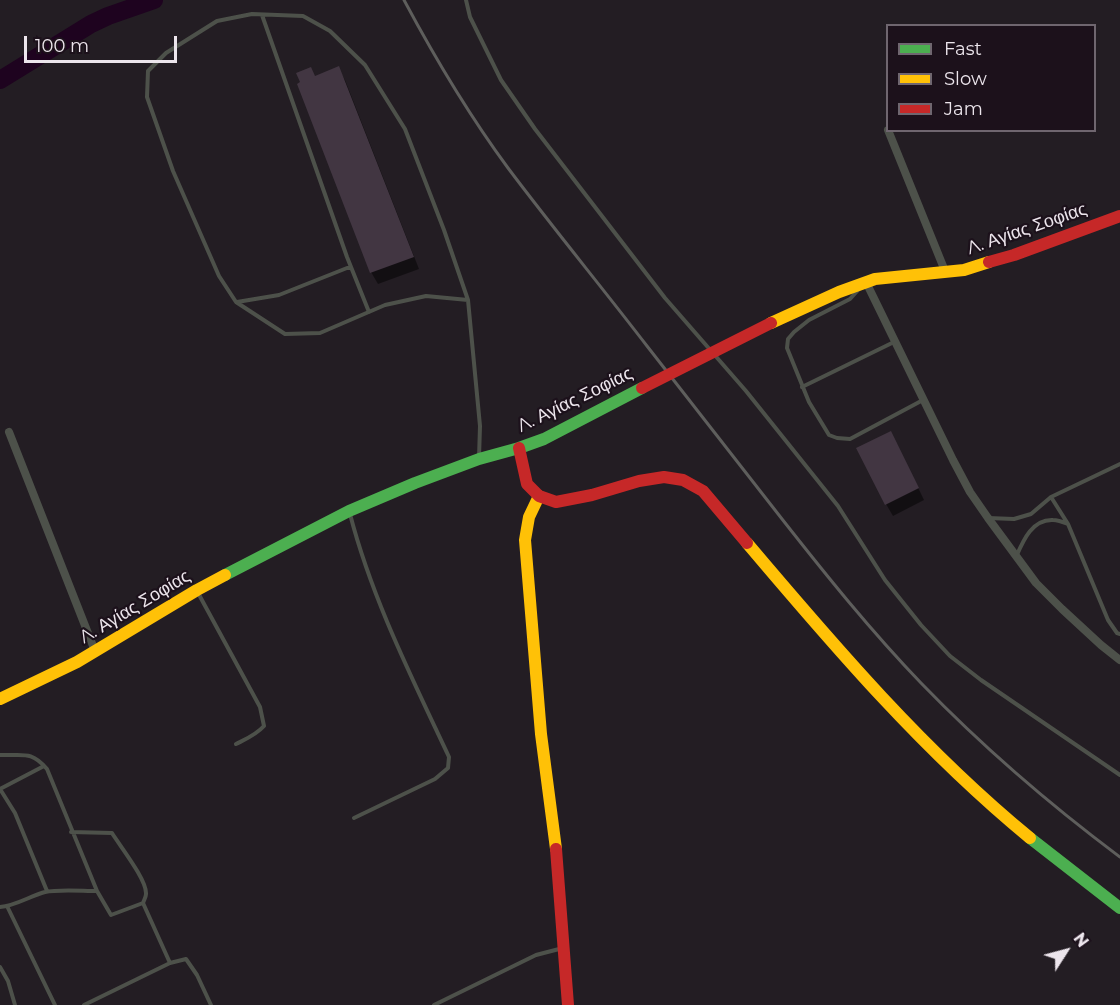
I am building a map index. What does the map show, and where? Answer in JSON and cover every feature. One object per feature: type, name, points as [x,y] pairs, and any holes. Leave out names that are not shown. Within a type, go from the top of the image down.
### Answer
[{"type":"street","points":[[889,132],[945,271]]},
{"type":"street","name":"Λ. Αγίας Σοφίας","points":[[0,699],[77,662],[197,590],[349,511],[479,459],[544,439],[771,323],[839,292],[875,279],[964,270],[1014,255],[1120,216]]},
{"type":"street","points":[[866,282],[952,460],[970,492],[1036,583],[1120,660]]},
{"type":"street","points":[[9,432],[95,651]]},
{"type":"street","points":[[519,448],[527,484],[539,496],[556,502],[664,477],[683,480],[703,491],[876,693],[960,778],[1032,841],[1120,908]]},
{"type":"street","points":[[539,496],[530,510],[525,540],[542,734],[558,860],[568,1005]]},
{"type":"lane","points":[[466,0],[470,17],[501,80],[535,129],[665,298],[746,391],[838,506],[885,580],[921,625],[950,656],[981,680],[1120,775]]},
{"type":"lane","points":[[468,300],[426,296],[385,305],[320,333],[285,334],[236,302],[219,276],[173,171],[147,97],[148,71],[166,53],[217,21],[252,14],[303,16],[330,31],[365,65],[405,129],[468,300],[480,426],[479,459]]},
{"type":"lane","points":[[262,15],[351,268],[369,312]]},
{"type":"lane","points":[[236,302],[279,295],[351,268]]},
{"type":"lane","points":[[866,282],[850,299],[809,320],[788,339],[787,348],[808,402],[829,435],[850,439],[923,399]]},
{"type":"lane","points":[[802,387],[895,342]]},
{"type":"lane","points":[[988,518],[1014,519],[1030,514],[1051,497],[1120,464]]},
{"type":"lane","points":[[1051,497],[1068,524],[1108,620],[1120,634]]},
{"type":"lane","points":[[349,511],[357,542],[386,622],[449,757],[448,768],[435,779],[354,819]]},
{"type":"lane","points":[[1016,557],[1023,541],[1038,524],[1053,520],[1068,524]]},
{"type":"lane","points":[[197,590],[260,707],[263,717],[264,726],[255,734],[236,744]]},
{"type":"lane","points":[[0,755],[31,756],[47,769],[71,832],[97,891],[111,915],[143,903]]},
{"type":"lane","points":[[44,766],[0,789],[15,813],[47,891]]},
{"type":"lane","points":[[71,832],[112,833],[138,871],[145,886],[146,893],[143,903],[170,963]]},
{"type":"lane","points":[[0,907],[47,891],[97,891]]},
{"type":"lane","points":[[7,906],[55,1005]]},
{"type":"lane","points":[[434,1005],[536,955],[564,948]]},
{"type":"lane","points":[[84,1005],[170,963],[186,958],[211,1005]]},
{"type":"lane","points":[[0,967],[8,981],[15,1005]]},
{"type":"building","points":[[339,66],[414,257],[370,273],[297,84],[300,82],[296,73],[311,67],[315,76]]},
{"type":"building","points":[[891,431],[919,488],[885,505],[856,448]]},
{"type":"waterway","points":[[0,80],[91,24],[154,0]]},
{"type":"railway","points":[[404,0],[453,86],[508,168],[849,602],[902,663],[992,752],[1120,857]]},
{"type":"traffic: fast","points":[[225,575],[349,511],[479,459],[544,439],[642,388]]},
{"type":"traffic: fast","points":[[1030,838],[1120,908]]},
{"type":"traffic: slow","points":[[771,323],[839,292],[875,279],[964,270],[989,262]]},
{"type":"traffic: slow","points":[[539,496],[529,517],[525,540],[541,734],[556,849]]},
{"type":"traffic: slow","points":[[747,543],[813,621],[917,734],[991,805],[1030,838]]},
{"type":"traffic: slow","points":[[0,699],[77,662],[225,575]]},
{"type":"traffic: jam","points":[[989,262],[1120,216]]},
{"type":"traffic: jam","points":[[642,388],[771,323]]},
{"type":"traffic: jam","points":[[519,448],[527,484],[539,496],[556,502],[592,495],[639,481],[664,477],[683,480],[703,491],[747,543]]},
{"type":"traffic: jam","points":[[556,849],[568,1005]]}]
